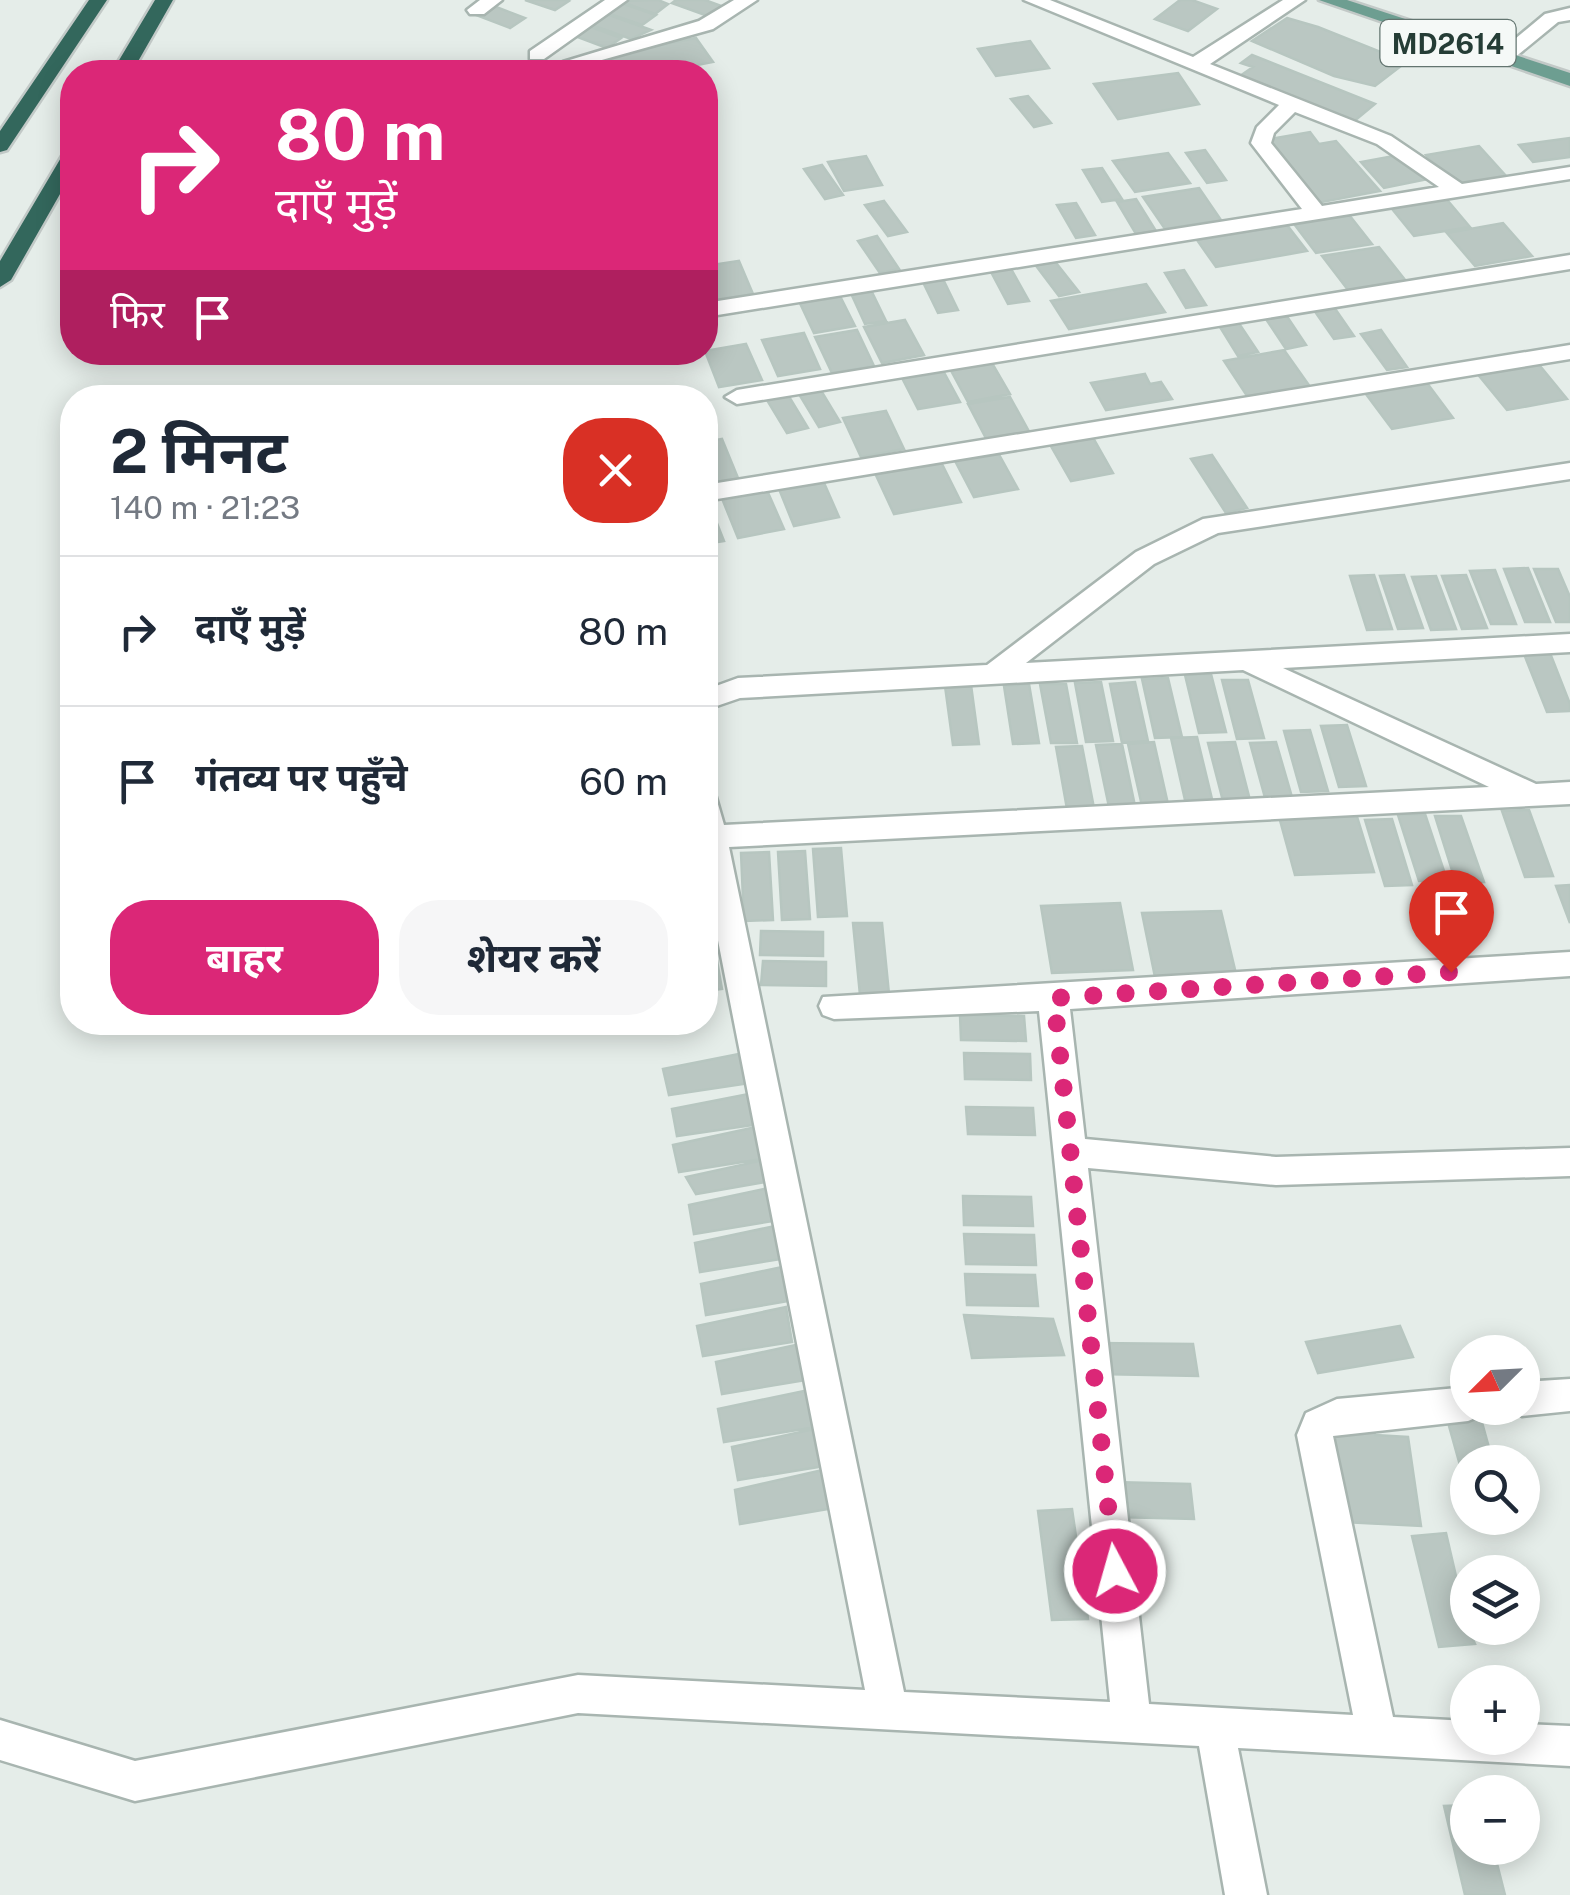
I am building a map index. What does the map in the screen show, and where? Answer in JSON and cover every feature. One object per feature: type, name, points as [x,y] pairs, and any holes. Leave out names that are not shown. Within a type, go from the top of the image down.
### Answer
[{"type":"highway","points":[[0,146],[98,0]]},
{"type":"highway","points":[[129,60],[164,0]]},
{"type":"highway","points":[[0,280],[60,177]]},
{"type":"main road","name":"MD2614","points":[[1328,0],[1570,80]]},
{"type":"street","points":[[537,54],[618,0]]},
{"type":"street","points":[[580,60],[706,24],[748,0]]},
{"type":"street","points":[[1033,0],[1406,152],[1458,191]]},
{"type":"street","points":[[1196,64],[1296,0]]},
{"type":"street","points":[[1501,58],[1552,18],[1570,14]]},
{"type":"street","points":[[1292,103],[1264,131],[1261,142],[1316,214]]},
{"type":"street","points":[[718,308],[1570,173]]},
{"type":"street","points":[[737,397],[1570,262]]},
{"type":"street","points":[[718,492],[1570,352]]},
{"type":"street","points":[[995,673],[1145,558],[1212,525],[1570,471]]},
{"type":"street","points":[[718,695],[738,688],[1570,643]]},
{"type":"street","points":[[1249,663],[1531,795]]},
{"type":"street","points":[[718,837],[1570,792]]},
{"type":"street","points":[[718,867],[888,1710]]},
{"type":"street","points":[[834,1006],[1054,998],[1570,964]]},
{"type":"street","points":[[1054,998],[1132,1723]]},
{"type":"street","points":[[1069,1152],[1276,1170],[1570,1162]]},
{"type":"street","points":[[1540,1398],[1570,1395]]},
{"type":"street","points":[[1377,1736],[1316,1435],[1319,1425],[1337,1416],[1450,1406]]},
{"type":"street","points":[[0,1740],[135,1781],[578,1694],[1570,1746]]},
{"type":"street","points":[[1215,1728],[1246,1895]]},
{"type":"building","points":[[525,0],[567,0],[569,1],[555,10]]},
{"type":"building","points":[[658,0],[668,4],[655,14],[619,1]]},
{"type":"building","points":[[705,0],[721,6],[708,16],[672,3]]},
{"type":"building","points":[[1180,0],[1217,9],[1188,31],[1155,19]]},
{"type":"building","points":[[621,3],[656,15],[642,25],[607,13]]},
{"type":"building","points":[[491,5],[525,18],[510,28],[476,15]]},
{"type":"building","points":[[601,12],[651,30],[631,39],[586,23]]},
{"type":"building","points":[[1287,18],[1406,62],[1375,86],[1334,76],[1252,41]]},
{"type":"building","points":[[586,25],[621,38],[607,48],[572,35]]},
{"type":"building","points":[[696,38],[712,60],[588,60]]},
{"type":"building","points":[[1030,41],[1049,68],[996,76],[978,49]]},
{"type":"building","points":[[1252,55],[1375,104],[1353,122],[1240,76],[1253,67],[1241,63]]},
{"type":"building","points":[[1178,73],[1199,104],[1118,119],[1094,84]]},
{"type":"building","points":[[1028,96],[1051,123],[1034,127],[1011,99]]},
{"type":"building","points":[[1310,132],[1319,144],[1336,141],[1380,191],[1317,203],[1265,140]]},
{"type":"building","points":[[1570,138],[1570,157],[1533,162],[1519,145]]},
{"type":"building","points":[[1479,146],[1506,176],[1452,186],[1426,155]]},
{"type":"building","points":[[1205,150],[1226,180],[1207,183],[1186,153]]},
{"type":"building","points":[[1168,153],[1190,183],[1135,192],[1113,161]]},
{"type":"building","points":[[1404,154],[1428,179],[1384,188],[1361,162]]},
{"type":"building","points":[[866,156],[882,185],[844,191],[828,162]]},
{"type":"building","points":[[822,165],[843,195],[825,199],[804,169]]},
{"type":"building","points":[[1102,168],[1122,199],[1102,202],[1083,170]]},
{"type":"building","points":[[1199,188],[1221,220],[1165,229],[1143,197]]},
{"type":"building","points":[[1443,195],[1470,227],[1414,236],[1388,204]]},
{"type":"building","points":[[1136,199],[1156,231],[1136,234],[1117,202]]},
{"type":"building","points":[[884,201],[907,232],[888,236],[865,205]]},
{"type":"building","points":[[1076,203],[1095,235],[1076,238],[1057,205]]},
{"type":"building","points":[[1346,211],[1372,244],[1316,253],[1291,220]]},
{"type":"building","points":[[1503,223],[1532,256],[1475,266],[1447,233]]},
{"type":"building","points":[[1287,225],[1307,251],[1216,267],[1197,240]]},
{"type":"building","points":[[877,236],[899,269],[880,273],[858,241]]},
{"type":"building","points":[[1379,247],[1406,281],[1348,290],[1322,256]]},
{"type":"building","points":[[1053,259],[1079,292],[1059,296],[1034,263]]},
{"type":"building","points":[[739,261],[753,294],[718,299],[718,264]]},
{"type":"building","points":[[1010,267],[1029,301],[1008,304],[990,270]]},
{"type":"building","points":[[1184,270],[1206,305],[1186,308],[1165,273]]},
{"type":"building","points":[[941,275],[958,310],[938,313],[921,278]]},
{"type":"building","points":[[1146,284],[1165,312],[1069,329],[1051,301]]},
{"type":"building","points":[[869,286],[886,321],[865,324],[849,289]]},
{"type":"building","points":[[838,292],[855,326],[814,333],[798,299]]},
{"type":"building","points":[[1329,300],[1354,336],[1334,339],[1309,303]]},
{"type":"building","points":[[1282,309],[1306,345],[1286,349],[1262,313]]},
{"type":"building","points":[[1234,316],[1258,352],[1238,356],[1215,319]]},
{"type":"building","points":[[905,320],[924,355],[882,363],[864,327]]},
{"type":"building","points":[[857,330],[874,366],[832,373],[815,337]]},
{"type":"building","points":[[1381,330],[1407,367],[1387,370],[1361,334]]},
{"type":"building","points":[[804,333],[820,369],[778,376],[762,340]]},
{"type":"building","points":[[746,344],[762,380],[719,387],[710,365],[718,365],[718,349]]},
{"type":"building","points":[[1284,350],[1311,388],[1249,399],[1224,361]]},
{"type":"building","points":[[989,358],[1010,394],[968,402],[948,365]]},
{"type":"building","points":[[1536,361],[1567,399],[1507,410],[1476,372]]},
{"type":"building","points":[[940,365],[960,402],[918,409],[899,372]]},
{"type":"building","points":[[1145,374],[1150,384],[1161,382],[1172,399],[1106,410],[1091,383]]},
{"type":"building","points":[[1424,379],[1453,418],[1392,429],[1363,390]]},
{"type":"building","points":[[817,384],[840,422],[819,427],[796,389]]},
{"type":"building","points":[[785,390],[808,428],[787,433],[764,395]]},
{"type":"building","points":[[1010,397],[1031,435],[988,442],[968,404]]},
{"type":"building","points":[[886,411],[904,449],[861,457],[843,418]]},
{"type":"building","points":[[1091,434],[1113,473],[1071,481],[1048,441]]},
{"type":"building","points":[[722,439],[738,478],[718,482],[718,440]]},
{"type":"building","points":[[996,449],[1018,489],[974,497],[953,457]]},
{"type":"building","points":[[1212,455],[1247,508],[1226,513],[1191,459]]},
{"type":"building","points":[[940,460],[961,502],[894,514],[874,471]]},
{"type":"building","points":[[821,476],[839,517],[794,526],[777,484]]},
{"type":"building","points":[[766,488],[784,529],[738,538],[721,496]]},
{"type":"building","points":[[1528,568],[1550,622],[1525,622],[1504,569]]},
{"type":"building","points":[[1534,569],[1558,569],[1570,597],[1570,622],[1556,622]]},
{"type":"building","points":[[1495,570],[1516,624],[1491,624],[1470,571]]},
{"type":"building","points":[[1374,575],[1392,629],[1367,630],[1350,576]]},
{"type":"building","points":[[1404,575],[1423,628],[1398,629],[1380,576]]},
{"type":"building","points":[[1466,575],[1487,628],[1462,629],[1442,576]]},
{"type":"building","points":[[1436,576],[1456,629],[1431,630],[1412,577]]},
{"type":"building","points":[[1550,653],[1570,711],[1547,712],[1524,654]]},
{"type":"building","points":[[1211,674],[1226,732],[1199,733],[1185,675]]},
{"type":"building","points":[[1168,678],[1182,737],[1155,738],[1142,679]]},
{"type":"building","points":[[1222,680],[1248,680],[1264,738],[1237,739]]},
{"type":"building","points":[[1101,682],[1113,741],[1086,742],[1075,683]]},
{"type":"building","points":[[1135,682],[1148,741],[1122,743],[1110,684]]},
{"type":"building","points":[[1029,684],[1039,743],[1013,744],[1004,686]]},
{"type":"building","points":[[1040,684],[1066,684],[1077,743],[1051,743]]},
{"type":"building","points":[[971,685],[979,744],[953,745],[945,686]]},
{"type":"building","points":[[1347,725],[1366,786],[1339,787],[1321,726]]},
{"type":"building","points":[[1310,730],[1328,791],[1301,792],[1284,731]]},
{"type":"building","points":[[1197,737],[1212,799],[1185,800],[1171,738]]},
{"type":"building","points":[[1154,742],[1168,804],[1142,806],[1128,744]]},
{"type":"building","points":[[1235,742],[1251,804],[1224,805],[1208,743]]},
{"type":"building","points":[[1276,742],[1294,804],[1267,805],[1250,743]]},
{"type":"building","points":[[1122,744],[1135,806],[1109,807],[1096,745]]},
{"type":"building","points":[[1082,746],[1094,808],[1067,809],[1056,747]]},
{"type":"building","points":[[1355,810],[1374,872],[1295,875],[1278,813]]},
{"type":"building","points":[[1529,810],[1553,876],[1525,877],[1502,811]]},
{"type":"building","points":[[1425,814],[1447,880],[1419,881],[1398,815]]},
{"type":"building","points":[[1435,816],[1461,816],[1484,882],[1456,883]]},
{"type":"building","points":[[1392,819],[1412,885],[1385,886],[1365,820]]},
{"type":"building","points":[[841,848],[847,916],[818,917],[813,849]]},
{"type":"building","points":[[805,851],[810,919],[782,920],[778,852]]},
{"type":"building","points":[[769,852],[773,920],[744,921],[741,853]]},
{"type":"building","points":[[1570,885],[1570,923],[1556,886]]},
{"type":"building","points":[[1120,903],[1133,970],[1052,973],[1041,906]]},
{"type":"building","points":[[1221,911],[1237,978],[1156,982],[1142,913]]},
{"type":"building","points":[[853,923],[882,923],[889,994],[860,995]]},
{"type":"building","points":[[761,931],[823,932],[823,956],[760,955]]},
{"type":"building","points":[[763,961],[826,962],[826,986],[761,985]]},
{"type":"building","points":[[960,1015],[1024,1016],[1026,1041],[961,1040]]},
{"type":"building","points":[[744,1053],[750,1083],[669,1095],[663,1069]]},
{"type":"building","points":[[964,1053],[1030,1054],[1031,1080],[965,1079]]},
{"type":"building","points":[[754,1093],[760,1124],[677,1136],[672,1109]]},
{"type":"building","points":[[966,1107],[1033,1108],[1035,1135],[968,1134]]},
{"type":"building","points":[[756,1127],[762,1159],[679,1172],[673,1145]]},
{"type":"building","points":[[764,1160],[766,1182],[696,1194],[686,1177]]},
{"type":"building","points":[[773,1187],[779,1220],[694,1234],[689,1205]]},
{"type":"building","points":[[963,1196],[1031,1197],[1033,1226],[964,1225]]},
{"type":"building","points":[[780,1225],[787,1258],[700,1272],[695,1243]]},
{"type":"building","points":[[964,1234],[1034,1235],[1036,1265],[966,1264]]},
{"type":"building","points":[[787,1266],[794,1300],[706,1315],[701,1284]]},
{"type":"building","points":[[965,1274],[1035,1275],[1038,1306],[967,1305]]},
{"type":"building","points":[[786,1307],[792,1342],[703,1356],[697,1326]]},
{"type":"building","points":[[964,1315],[1053,1319],[1064,1355],[972,1358]]},
{"type":"building","points":[[1400,1326],[1413,1357],[1318,1373],[1306,1342]]},
{"type":"building","points":[[805,1343],[812,1379],[722,1394],[716,1362]]},
{"type":"building","points":[[1096,1343],[1193,1344],[1198,1376],[1099,1374]]},
{"type":"building","points":[[809,1390],[816,1427],[724,1442],[718,1409]]},
{"type":"building","points":[[1444,1408],[1450,1408],[1450,1425],[1483,1425],[1488,1445],[1454,1445]]},
{"type":"building","points":[[1333,1424],[1373,1426],[1375,1435],[1408,1437],[1421,1526],[1344,1522]]},
{"type":"building","points":[[823,1427],[831,1465],[738,1480],[732,1447]]},
{"type":"building","points":[[827,1469],[834,1508],[740,1524],[735,1490]]},
{"type":"building","points":[[1114,1482],[1190,1484],[1194,1519],[1117,1517]]},
{"type":"building","points":[[1072,1509],[1088,1619],[1052,1620],[1038,1511]]},
{"type":"building","points":[[1446,1533],[1451,1555],[1450,1645],[1463,1645],[1439,1647],[1412,1536]]},
{"type":"building","points":[[1444,1806],[1450,1806],[1450,1831]]},
{"type":"building","points":[[1458,1865],[1497,1865],[1505,1895],[1465,1895]]},
{"type":"route","points":[[1115,1571],[1054,998],[1451,972]]}]
